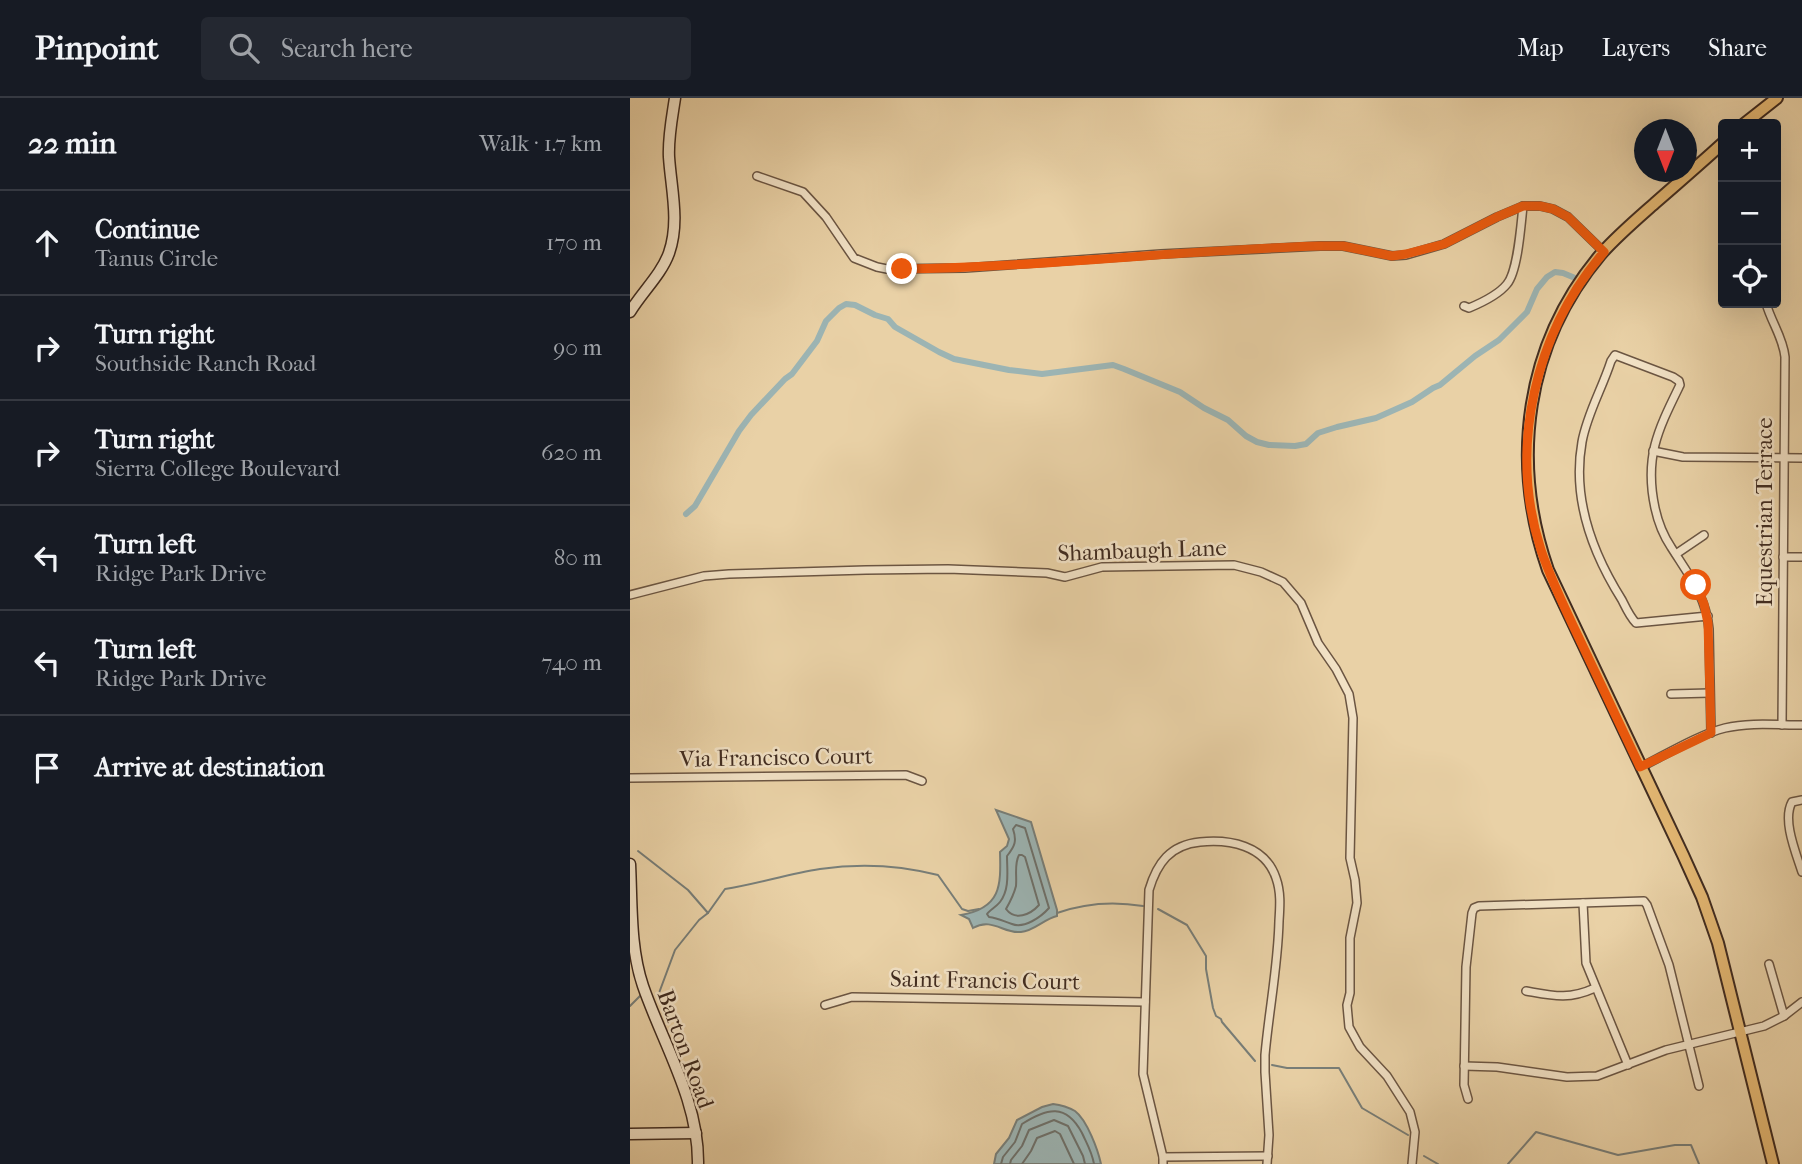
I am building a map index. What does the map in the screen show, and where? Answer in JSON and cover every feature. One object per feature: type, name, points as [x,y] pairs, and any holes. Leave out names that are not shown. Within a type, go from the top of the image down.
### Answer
[{"type":"main road","points":[[1750,119],[1777,98]]},
{"type":"main road","points":[[1718,147],[1622,233],[1592,266],[1572,296],[1558,321],[1536,382],[1529,419],[1527,474],[1534,524],[1548,570],[1702,897],[1718,943],[1773,1164]]},
{"type":"street","points":[[630,312],[660,271],[669,253],[672,239],[674,214],[669,145],[675,98]]},
{"type":"street","points":[[757,176],[803,192],[826,218],[854,258],[887,269],[965,268],[1320,246],[1343,246],[1392,256],[1444,244],[1523,206],[1540,206],[1562,213],[1604,252]]},
{"type":"street","points":[[1464,306],[1469,308],[1485,300],[1505,287],[1510,280],[1523,206]]},
{"type":"street","name":"Equestrian Terrace","points":[[1767,308],[1784,347],[1782,725]]},
{"type":"street","points":[[1707,616],[1636,623],[1607,576],[1597,554],[1580,491],[1581,452],[1592,409],[1615,355],[1679,381],[1680,385],[1653,451],[1650,480],[1666,540],[1699,591],[1707,616],[1711,733]]},
{"type":"street","points":[[1653,451],[1684,457],[1802,458]]},
{"type":"street","points":[[1676,554],[1704,535]]},
{"type":"street","points":[[1783,557],[1802,557]]},
{"type":"street","name":"Shambaugh Lane","points":[[630,595],[704,576],[866,569],[1046,572],[1065,577],[1102,567],[1234,565],[1261,572],[1283,582],[1301,603],[1318,643],[1336,668],[1349,694],[1353,718],[1350,858],[1357,903],[1349,937],[1350,985],[1347,1017],[1353,1038],[1387,1076],[1410,1112],[1415,1142],[1412,1164]]},
{"type":"street","points":[[1671,694],[1710,693]]},
{"type":"street","points":[[1640,767],[1711,733],[1736,726],[1802,725]]},
{"type":"street","name":"Via Francisco Court","points":[[630,778],[906,775],[922,781]]},
{"type":"street","points":[[1802,800],[1792,802],[1789,806],[1790,834],[1802,872]]},
{"type":"street","points":[[1213,841],[1238,844],[1258,853],[1273,870],[1280,894],[1279,939],[1265,1055],[1269,1135],[1267,1160],[1163,1160],[1143,1074],[1145,1002],[1149,890],[1163,861],[1172,850],[1189,843],[1213,841]]},
{"type":"street","name":"Barton Road","points":[[630,864],[633,940],[639,973],[689,1105],[696,1133],[698,1164]]},
{"type":"street","points":[[1468,1099],[1464,1090],[1466,962],[1472,913],[1479,906],[1644,901],[1669,965],[1699,1086]]},
{"type":"street","points":[[1583,902],[1585,955],[1589,972],[1628,1065]]},
{"type":"street","points":[[1769,964],[1784,1016]]},
{"type":"street","points":[[1526,991],[1567,997],[1595,988]]},
{"type":"street","name":"Saint Francis Court","points":[[825,1005],[852,998],[1145,1002]]},
{"type":"street","points":[[1464,1066],[1497,1067],[1580,1077],[1605,1074],[1666,1049],[1764,1026],[1784,1016],[1802,1002]]},
{"type":"street","points":[[630,1134],[696,1133]]},
{"type":"water","points":[[996,810],[1031,822],[1057,910],[1057,916],[1026,931],[1015,932],[986,924],[973,928],[969,919],[961,915],[984,907],[996,894],[999,885],[1000,852],[1007,846],[1009,839]]},
{"type":"water","points":[[1053,1104],[1070,1108],[1084,1121],[1101,1164],[994,1164],[996,1154],[1009,1138],[1017,1120]]},
{"type":"waterway","points":[[686,514],[695,506],[751,415],[792,374],[817,341],[826,321],[846,304],[888,319],[895,327],[954,359],[1042,374],[1113,365],[1180,392],[1228,420],[1257,442],[1295,446],[1306,444],[1318,433],[1376,418],[1412,402],[1440,385],[1499,340],[1527,312],[1537,289],[1547,277],[1555,272],[1575,278]]},
{"type":"waterway","points":[[638,851],[688,890],[708,913]]},
{"type":"waterway","points":[[659,993],[675,950],[725,889],[820,869],[850,866],[894,867],[938,875],[962,909],[979,909]]},
{"type":"waterway","points":[[1057,913],[1099,904],[1143,906]]},
{"type":"waterway","points":[[1158,909],[1187,925],[1206,956],[1206,969],[1216,1016],[1255,1061]]},
{"type":"waterway","points":[[630,1006],[641,995]]},
{"type":"waterway","points":[[1272,1065],[1287,1068],[1339,1068],[1362,1108],[1408,1135]]},
{"type":"waterway","points":[[1508,1164],[1536,1132],[1618,1155],[1675,1145],[1691,1145],[1699,1164]]},
{"type":"waterway","points":[[1424,1156],[1438,1164]]},
{"type":"route","points":[[902,269],[965,268],[1320,246],[1343,246],[1392,256],[1444,244],[1523,206],[1553,209],[1568,217],[1604,252],[1579,284],[1558,321],[1536,382],[1527,445],[1531,510],[1540,549],[1553,583],[1640,767],[1711,733],[1708,623],[1702,597],[1696,585]]}]
